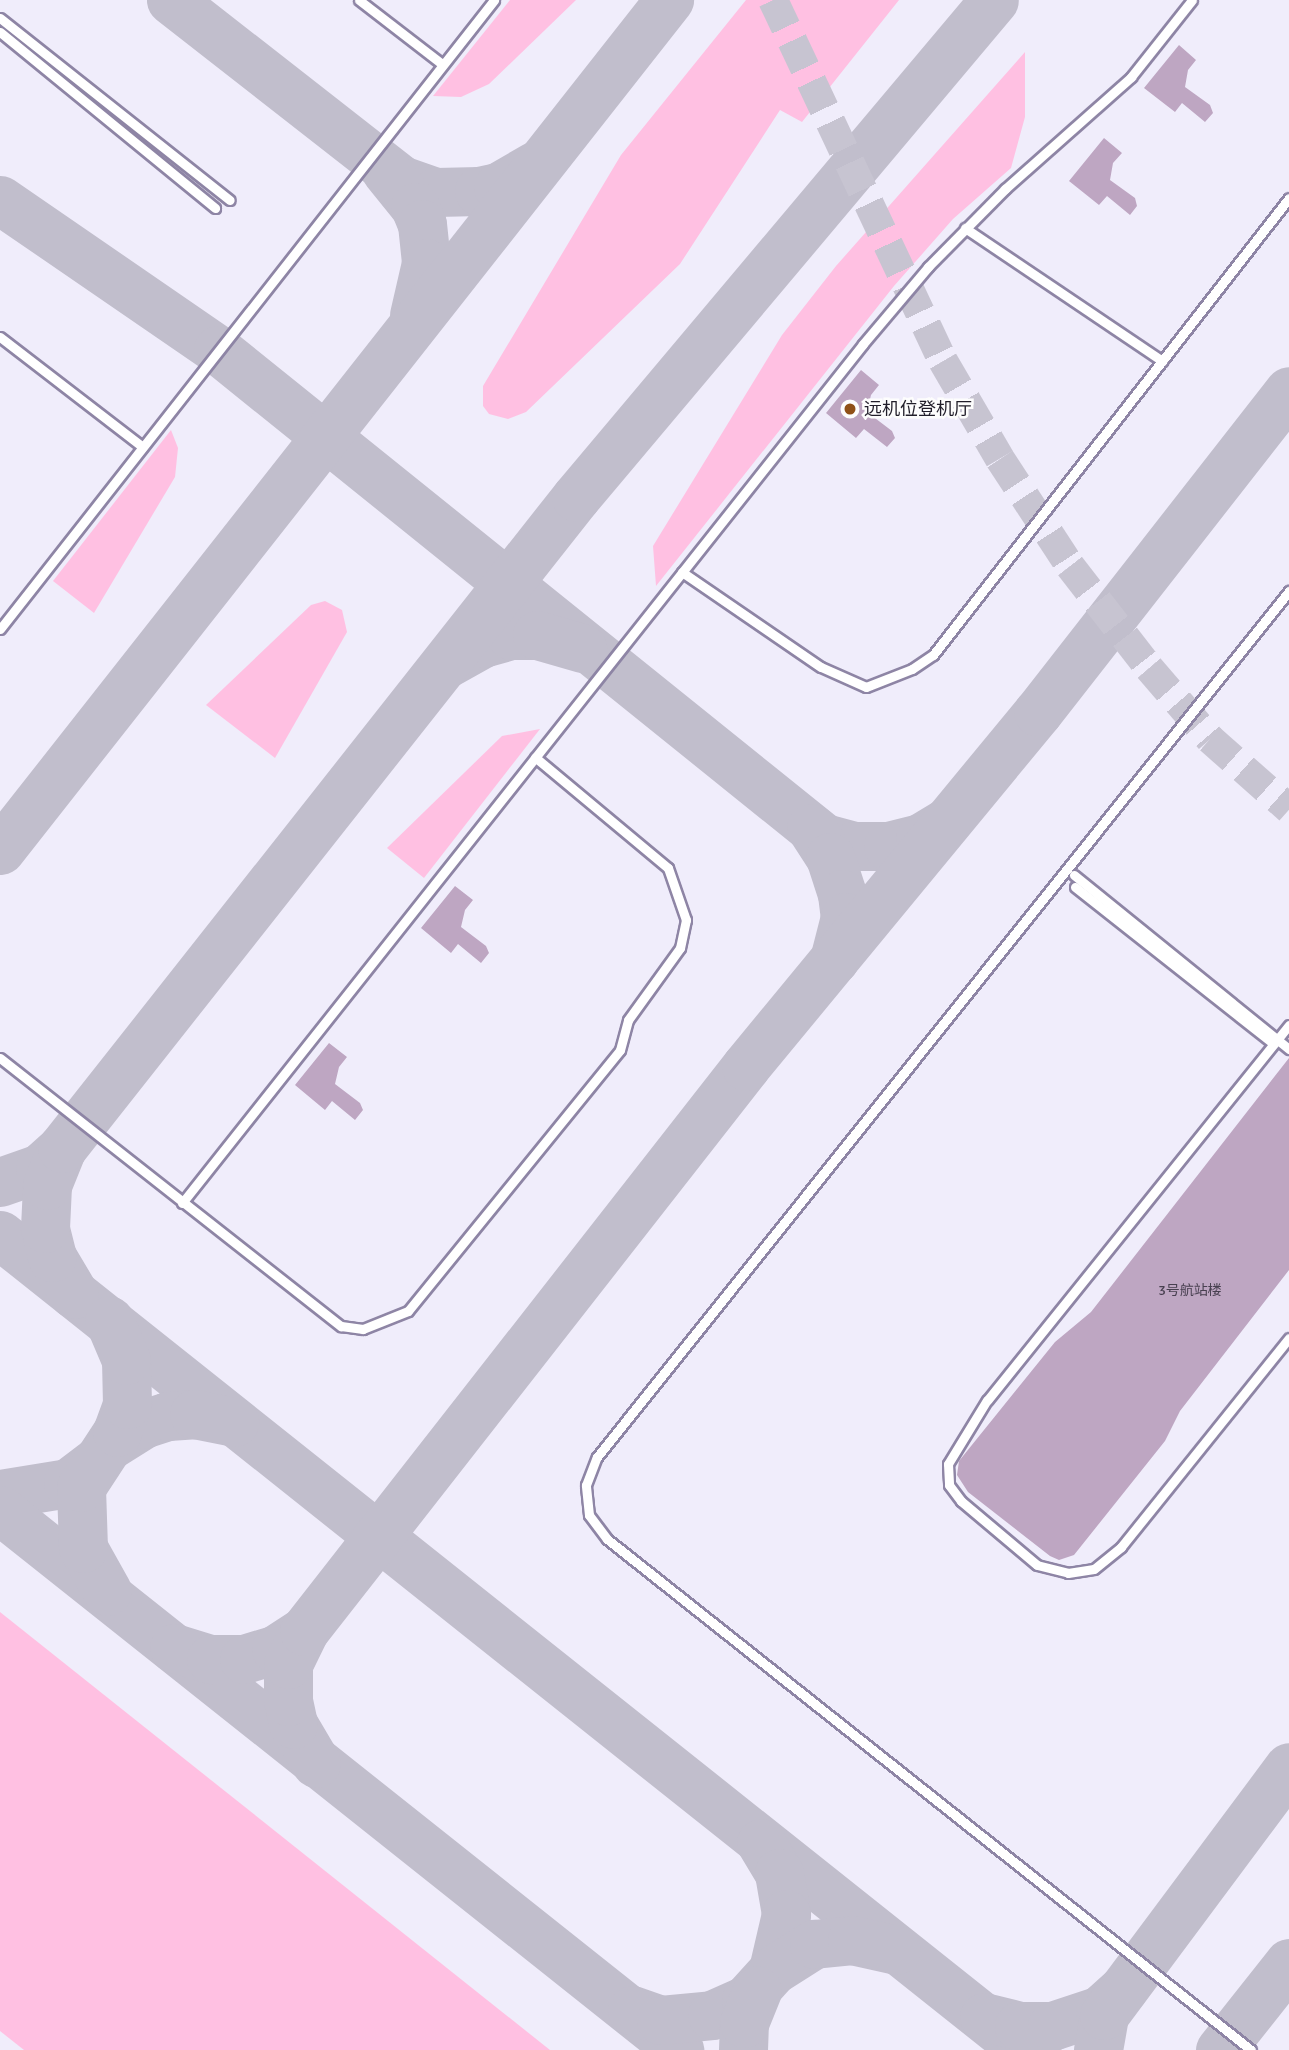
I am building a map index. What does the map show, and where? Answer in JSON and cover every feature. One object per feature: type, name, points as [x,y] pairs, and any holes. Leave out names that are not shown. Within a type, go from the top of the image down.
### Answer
[{"type":"lane","points":[[359,0],[442,64]]},
{"type":"lane","points":[[0,629],[494,0]]},
{"type":"lane","points":[[182,1203],[863,344],[965,228],[1131,77],[1192,0]]},
{"type":"lane","points":[[0,18],[230,200]]},
{"type":"lane","points":[[0,32],[215,208]]},
{"type":"lane","points":[[682,572],[821,667],[866,687],[890,681],[933,655],[1289,198]]},
{"type":"lane","points":[[965,228],[1162,361]]},
{"type":"lane","points":[[0,337],[142,447]]},
{"type":"lane","points":[[1251,2050],[607,1539],[589,1515],[586,1485],[597,1457],[1289,591]]},
{"type":"lane","points":[[0,1058],[341,1326],[363,1329],[388,1322],[408,1311],[620,1050],[628,1020],[680,948],[686,920],[681,894],[668,868],[535,757]]},
{"type":"lane","points":[[1074,875],[1276,1041]]},
{"type":"lane","points":[[1075,887],[1289,1049]]},
{"type":"lane","points":[[1289,1025],[988,1400],[948,1464],[949,1485],[961,1501],[1037,1565],[1068,1573],[1094,1569],[1121,1547],[1289,1338]]},
{"type":"shaded area","points":[[510,0],[576,0],[489,84],[461,97],[433,96]]},
{"type":"shaded area","points":[[746,0],[899,0],[802,122],[780,110],[680,264],[526,412],[508,419],[489,414],[483,406],[483,386],[621,155]]},
{"type":"shaded area","points":[[1025,52],[1025,117],[1011,168],[953,219],[894,286],[656,586],[653,546],[782,335],[836,266]]},
{"type":"shaded area","points":[[171,430],[178,448],[175,477],[94,613],[53,581]]},
{"type":"shaded area","points":[[325,601],[342,610],[347,632],[275,758],[206,705],[311,605]]},
{"type":"shaded area","points":[[540,729],[424,878],[387,848],[502,736]]},
{"type":"shaded area","points":[[0,1612],[550,2050],[24,2050],[0,2031]]},
{"type":"building","points":[[1179,45],[1196,60],[1188,70],[1185,87],[1210,105],[1213,113],[1205,122],[1182,103],[1175,112],[1144,88]]},
{"type":"building","points":[[1104,138],[1122,153],[1113,163],[1110,180],[1135,198],[1137,206],[1130,215],[1107,196],[1099,205],[1069,181]]},
{"type":"building","name":"远机位登机厅","points":[[861,370],[879,385],[871,395],[867,412],[892,431],[895,438],[887,447],[864,429],[856,438],[826,413]]},
{"type":"building","points":[[455,886],[473,900],[465,910],[461,927],[486,946],[489,953],[481,963],[458,944],[451,953],[421,928]]},
{"type":"building","points":[[329,1043],[347,1057],[339,1067],[335,1084],[360,1103],[363,1110],[355,1120],[332,1101],[325,1110],[295,1085]]},
{"type":"building","points":[[1289,1058],[1289,1270],[1180,1411],[1165,1441],[1074,1555],[1059,1560],[1050,1556],[968,1492],[957,1475],[959,1461],[1055,1342],[1091,1312]]},
{"type":"taxiway","points":[[171,0],[401,180],[436,192],[479,191],[498,187],[534,166]]},
{"type":"taxiway","points":[[0,850],[669,0]]},
{"type":"taxiway","points":[[74,1294],[52,1257],[45,1228],[47,1185],[62,1148],[576,497],[994,0]]},
{"type":"taxiway","points":[[386,171],[415,207],[422,224],[426,263],[414,315]]},
{"type":"taxiway","points":[[0,200],[218,350],[824,838],[854,846],[888,846],[920,838],[947,822]]},
{"type":"taxiway","points":[[316,1763],[293,1724],[288,1701],[288,1664],[304,1631],[746,1066],[1038,712],[1289,391]]},
{"type":"taxiway","points":[[447,663],[483,643],[511,635],[537,635],[582,648]]},
{"type":"taxiway","points":[[811,828],[830,857],[842,894],[845,917],[834,960]]},
{"type":"taxiway","points":[[0,1182],[40,1168],[62,1148]]},
{"type":"taxiway","points":[[0,1235],[1024,2050]]},
{"type":"taxiway","points":[[107,1591],[83,1548],[81,1487],[117,1432],[127,1404],[126,1360],[109,1320]]},
{"type":"taxiway","points":[[110,1445],[143,1424],[168,1416],[194,1414],[234,1422]]},
{"type":"taxiway","points":[[0,1494],[68,1483],[96,1462]]},
{"type":"taxiway","points":[[0,1510],[679,2050]]},
{"type":"taxiway","points":[[174,1648],[211,1659],[244,1659],[276,1649],[304,1631]]},
{"type":"taxiway","points":[[1098,2050],[1104,2015],[1289,1767]]},
{"type":"taxiway","points":[[761,1843],[779,1873],[786,1914],[773,1970]]},
{"type":"taxiway","points":[[632,2010],[661,2020],[712,2015],[746,2000],[773,1970],[814,1944],[852,1940],[896,1950]]},
{"type":"taxiway","points":[[1220,2050],[1289,1963]]},
{"type":"taxiway","points":[[984,2017],[1019,2026],[1052,2026],[1100,2010],[1123,1989]]},
{"type":"taxiway","points":[[743,2050],[744,2023],[757,1990]]},
{"type":"tunnel","points":[[773,0],[943,361],[1000,459],[1070,566],[1149,668],[1210,739],[1289,809]]},
{"type":"place","name":"远机位登机厅","points":[[850,409]]}]
